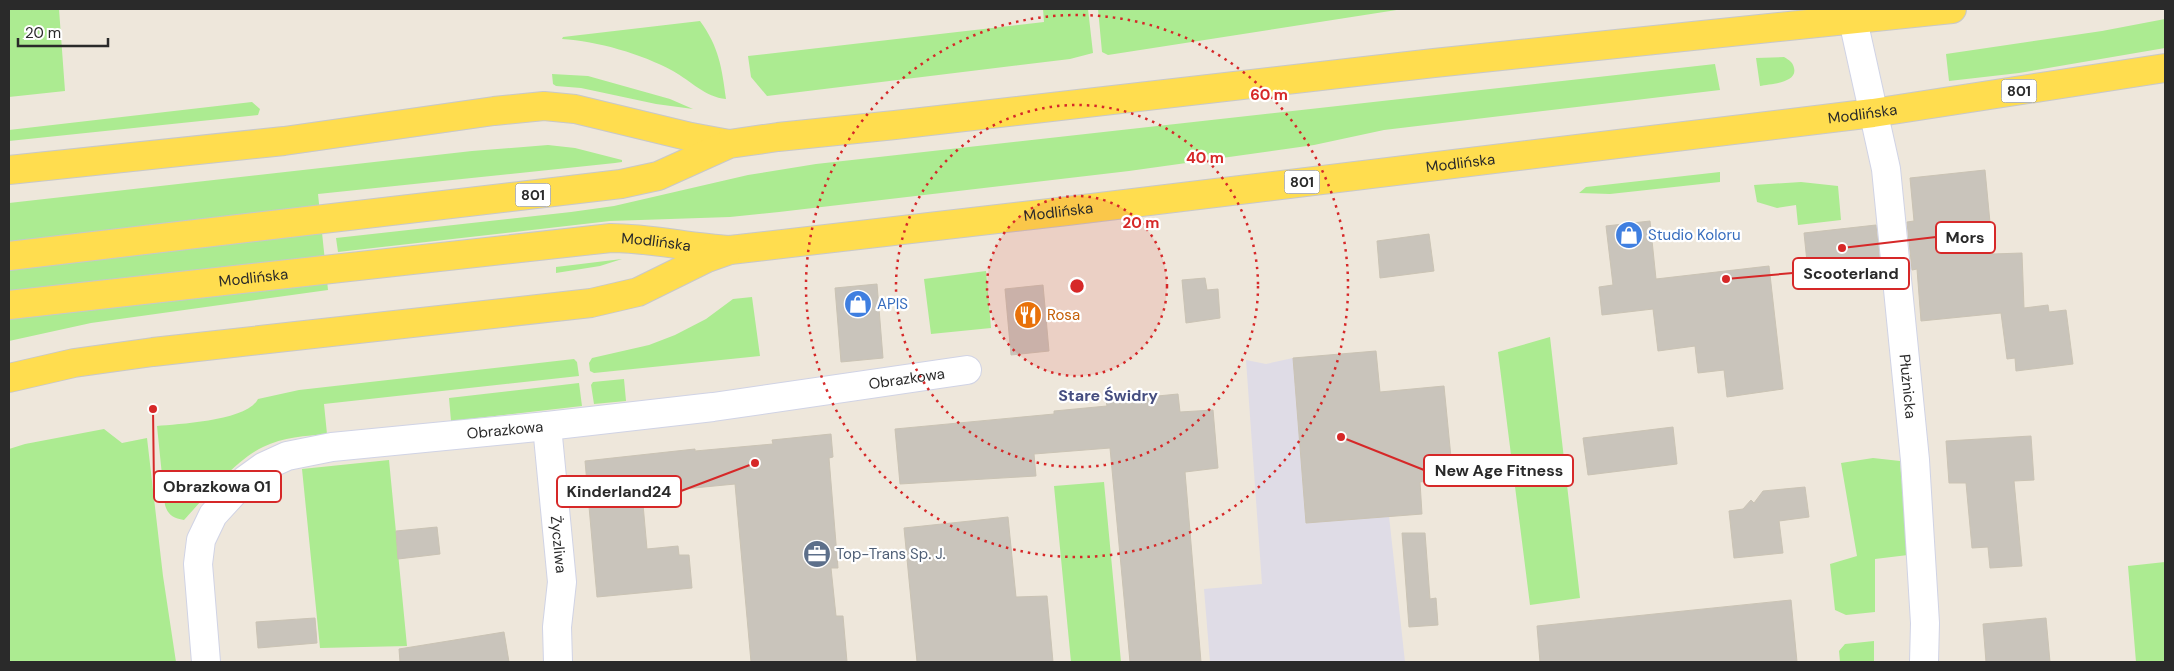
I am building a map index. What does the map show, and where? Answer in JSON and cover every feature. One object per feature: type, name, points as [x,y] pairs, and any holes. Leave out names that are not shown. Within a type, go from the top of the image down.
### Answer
[{"type":"main road","name":"801","points":[[9,256],[329,220],[620,184],[658,176],[729,144],[1851,13],[1952,9]]},
{"type":"main road","name":"Modlińska","points":[[9,305],[610,238],[632,238],[730,250],[1873,113],[2165,68]]},
{"type":"main road","points":[[9,170],[284,141],[494,111],[544,106],[575,109],[729,144]]},
{"type":"main road","points":[[9,378],[74,363],[153,352],[591,303],[638,292],[707,258],[730,250]]},
{"type":"street","name":"Płużnicka","points":[[1851,13],[1886,169],[1915,460],[1925,624],[1924,662]]},
{"type":"street","name":"Obrazkowa","points":[[206,662],[198,582],[201,540],[213,515],[245,480],[263,466],[287,456],[332,447],[547,426],[713,407],[967,370]]},
{"type":"street","name":"Życzliwa","points":[[547,426],[562,582],[557,627],[558,662]]},
{"type":"shaded area","points":[[1293,358],[1389,516],[1405,662],[1210,662],[1204,589],[1262,584],[1246,360],[1266,364]]},
{"type":"green space","points":[[9,9],[59,9],[65,91],[9,97]]},
{"type":"green space","points":[[1043,9],[1088,9],[1093,53],[1070,59],[767,96],[751,77],[748,56],[1044,22]]},
{"type":"green space","points":[[1098,9],[1403,9],[1108,55],[1102,52]]},
{"type":"green space","points":[[2165,19],[2165,48],[2019,73],[1949,81],[1946,54],[2102,31]]},
{"type":"green space","points":[[700,21],[712,40],[719,58],[726,99],[711,95],[673,71],[648,59],[590,42],[562,39],[563,37]]},
{"type":"green space","points":[[1784,57],[1793,66],[1794,73],[1792,77],[1782,82],[1760,86],[1756,58]]},
{"type":"green space","points":[[1715,64],[1720,90],[1384,130],[1314,145],[1129,171],[779,212],[730,217],[610,221],[338,252],[336,238],[614,206],[748,175],[816,164]]},
{"type":"green space","points":[[552,74],[588,76],[670,99],[693,109],[656,104],[581,88],[556,86],[553,84]]},
{"type":"green space","points":[[252,102],[260,109],[258,115],[9,141],[9,130]]},
{"type":"green space","points":[[548,145],[575,148],[622,160],[622,162],[318,194],[328,290],[91,323],[9,341],[9,203],[472,151]]},
{"type":"green space","points":[[1720,172],[1720,182],[1610,194],[1579,193],[1586,187]]},
{"type":"green space","points":[[1801,182],[1838,186],[1841,220],[1798,225],[1796,205],[1777,208],[1757,202],[1754,185]]},
{"type":"green space","points":[[622,259],[600,266],[556,273],[556,267]]},
{"type":"green space","points":[[986,271],[991,328],[931,334],[924,279]]},
{"type":"green space","points":[[752,297],[760,356],[594,373],[590,371],[589,363],[592,358],[649,345],[675,335],[706,319],[733,299]]},
{"type":"green space","points":[[1550,337],[1580,598],[1530,605],[1498,352]]},
{"type":"green space","points":[[574,359],[577,362],[579,376],[324,404],[327,434],[278,441],[253,453],[242,460],[221,480],[184,520],[172,516],[166,508],[157,426],[227,417],[241,412],[258,399],[299,390]]},
{"type":"green space","points":[[624,379],[626,401],[594,404],[591,385],[593,382]]},
{"type":"green space","points":[[579,383],[582,406],[451,421],[449,398]]},
{"type":"green space","points":[[104,429],[122,443],[147,438],[163,576],[176,662],[9,662],[9,449],[25,444]]},
{"type":"green space","points":[[1873,458],[1900,461],[1908,555],[1875,559],[1875,612],[1846,615],[1835,610],[1830,564],[1857,556],[1841,463]]},
{"type":"green space","points":[[389,460],[407,646],[320,648],[302,469]]},
{"type":"green space","points":[[1104,482],[1121,662],[1071,662],[1054,486]]},
{"type":"green space","points":[[2165,562],[2165,662],[2136,662],[2128,566]]},
{"type":"green space","points":[[1874,641],[1874,662],[1840,662],[1839,651],[1845,644]]},
{"type":"building","points":[[1985,170],[1993,254],[2022,253],[2024,308],[2048,305],[2049,312],[2066,310],[2073,364],[2016,371],[2015,358],[2007,359],[2001,313],[1921,321],[1917,269],[1912,270],[1907,222],[1914,221],[1910,178]]},
{"type":"building","points":[[1650,221],[1656,279],[1769,266],[1783,389],[1727,397],[1724,370],[1698,373],[1695,346],[1658,351],[1653,309],[1602,315],[1599,287],[1613,285],[1606,226]]},
{"type":"building","points":[[1876,225],[1881,273],[1809,281],[1804,233]]},
{"type":"building","points":[[1429,234],[1434,271],[1380,278],[1377,241]]},
{"type":"building","points":[[1205,278],[1207,290],[1218,289],[1220,318],[1186,323],[1182,280]]},
{"type":"building","points":[[877,284],[883,358],[841,362],[835,288]]},
{"type":"building","points":[[1043,285],[1049,351],[1011,355],[1005,289]]},
{"type":"building","points":[[1376,351],[1380,392],[1444,386],[1453,478],[1420,482],[1422,514],[1306,523],[1293,358]]},
{"type":"building","points":[[1178,394],[1180,412],[1213,410],[1218,468],[1185,472],[1201,662],[1130,662],[1110,448],[1034,454],[1036,476],[900,484],[895,429],[1054,414],[1054,411],[1107,406],[1106,401]]},
{"type":"building","points":[[1673,427],[1677,464],[1588,475],[1583,438]]},
{"type":"building","points":[[831,434],[833,457],[829,458],[838,568],[831,568],[836,616],[843,616],[847,662],[751,662],[735,484],[642,493],[647,549],[678,546],[679,555],[689,555],[692,588],[597,597],[585,461],[695,449],[695,451],[773,444],[772,440]]},
{"type":"building","points":[[2031,436],[2034,480],[2014,481],[2022,566],[1990,568],[1988,547],[1972,548],[1966,483],[1949,483],[1946,441]]},
{"type":"building","points":[[1805,487],[1809,517],[1779,521],[1783,553],[1734,558],[1729,511],[1743,509],[1751,500],[1754,503],[1763,491]]},
{"type":"building","points":[[1008,517],[1016,597],[1047,596],[1053,662],[917,662],[904,528]]},
{"type":"building","points":[[437,527],[440,554],[398,559],[396,531]]},
{"type":"building","points":[[1402,533],[1425,533],[1430,599],[1436,598],[1438,625],[1409,627]]},
{"type":"building","points":[[1791,600],[1797,662],[1540,662],[1537,626]]},
{"type":"building","points":[[315,618],[317,643],[258,648],[256,622]]},
{"type":"building","points":[[2046,618],[2050,662],[1986,662],[1983,624]]},
{"type":"building","points":[[504,632],[509,662],[400,662],[399,649]]},
{"type":"place","name":"Studio Koloru","points":[[1629,235]]},
{"type":"place","name":"Mors","points":[[1842,248]]},
{"type":"place","name":"Scooterland","points":[[1726,279]]},
{"type":"place","name":"APIS","points":[[858,304]]},
{"type":"place","name":"Rosa","points":[[1028,315]]},
{"type":"place","name":"Obrazkowa 01","points":[[153,409]]},
{"type":"place","name":"New Age Fitness","points":[[1341,437]]},
{"type":"place","name":"Kinderland24","points":[[755,463]]},
{"type":"place","name":"Top-Trans Sp. J.","points":[[817,554]]},
{"type":"district","name":"Stare Świdry","points":[[1108,395]]}]
